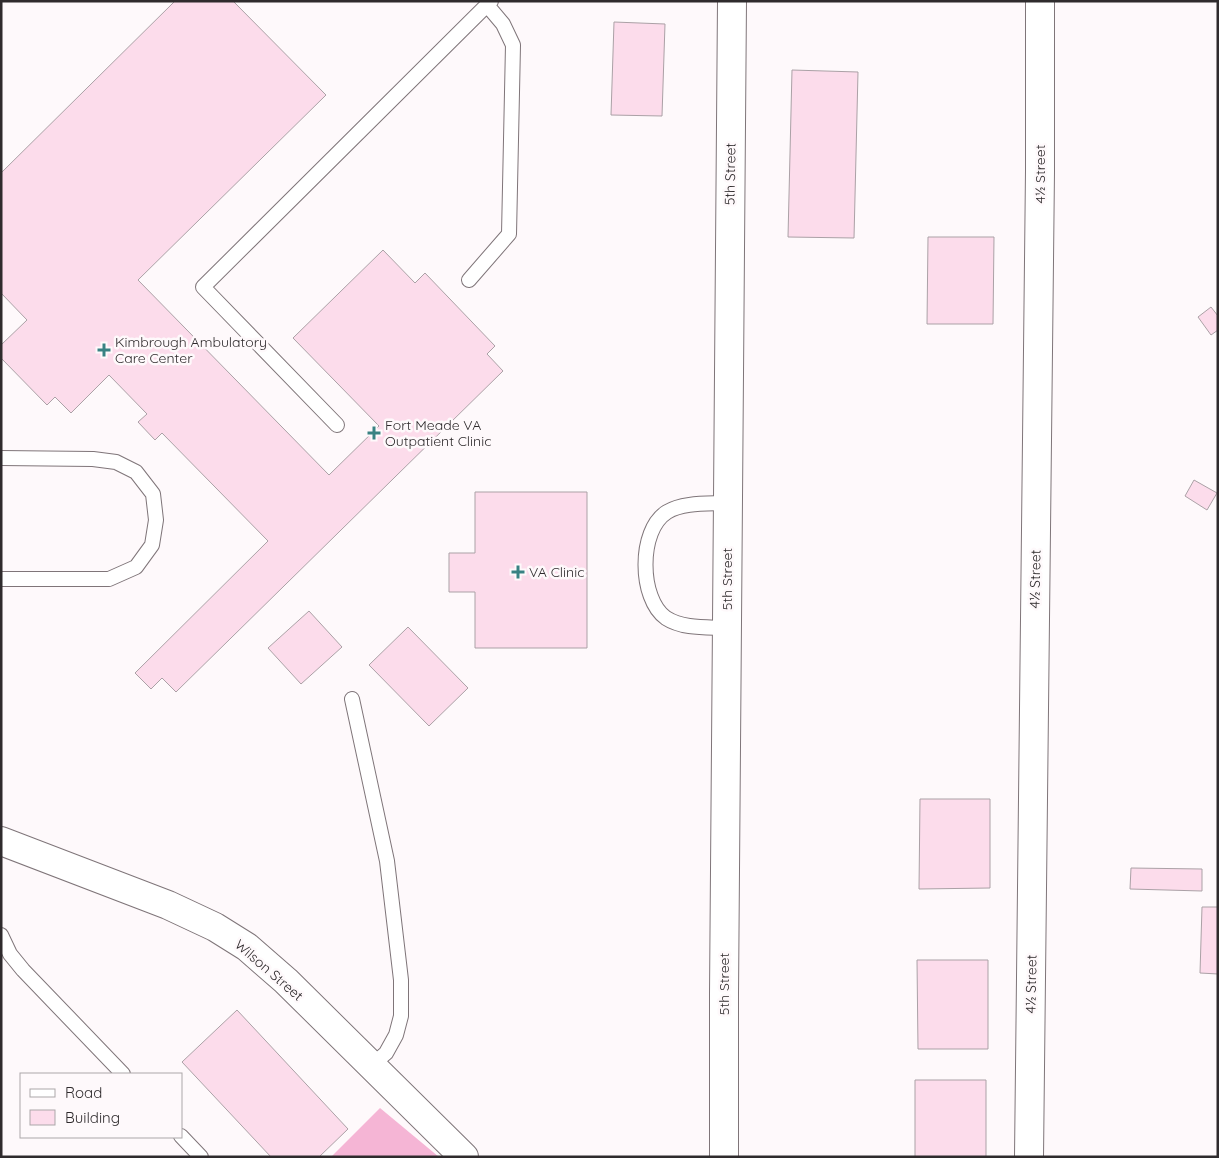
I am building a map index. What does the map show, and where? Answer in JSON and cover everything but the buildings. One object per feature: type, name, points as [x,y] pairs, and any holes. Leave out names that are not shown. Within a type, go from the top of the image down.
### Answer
[{"type":"street","name":"5th Street","points":[[724,1157],[726,628],[732,1]]},
{"type":"street","name":"4½ Street","points":[[1029,1157],[1040,171],[1040,1]]},
{"type":"street","name":"Wilson Street","points":[[1,841],[168,904],[215,927],[247,947],[286,981],[464,1157]]},
{"type":"lane","points":[[337,425],[203,287],[489,3],[503,24],[513,45],[509,234],[469,280]]},
{"type":"lane","points":[[1,458],[93,459],[116,462],[136,472],[152,494],[156,520],[152,545],[136,567],[109,579],[1,579]]},
{"type":"lane","points":[[726,628],[675,623],[664,616],[654,604],[647,587],[646,557],[647,542],[652,526],[666,512],[681,506],[727,503]]},
{"type":"lane","points":[[352,699],[387,861],[401,980],[401,1016],[396,1035],[386,1054],[371,1066]]},
{"type":"lane","points":[[1,935],[10,954],[23,970],[122,1073]]},
{"type":"lane","points":[[182,1137],[202,1157]]},
{"type":"shaded area","points":[[380,1108],[439,1157],[331,1157]]},
{"type":"place","name":"Kimbrough Ambulatory Care Center","points":[[104,350]]},
{"type":"place","name":"Fort Meade VA Outpatient Clinic","points":[[374,433]]},
{"type":"place","name":"VA Clinic","points":[[518,572]]}]
